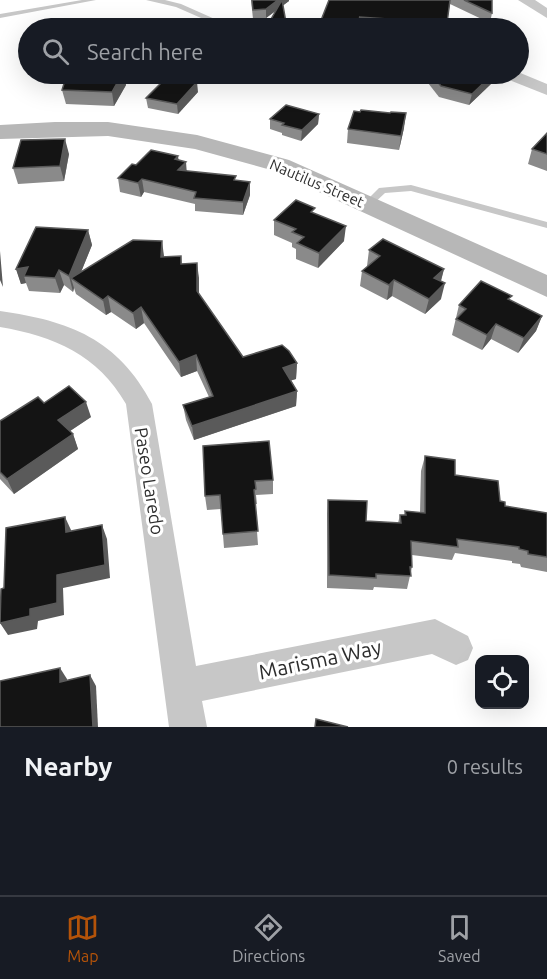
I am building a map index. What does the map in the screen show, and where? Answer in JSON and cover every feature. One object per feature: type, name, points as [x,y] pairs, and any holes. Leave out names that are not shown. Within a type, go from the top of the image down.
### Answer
[{"type":"main road","name":"Nautilus Street","points":[[0,132],[108,129],[196,142],[280,165],[547,287]]},
{"type":"street","points":[[525,0],[547,14]]},
{"type":"street","points":[[529,83],[547,90]]},
{"type":"street","name":"Paseo Laredo","points":[[0,319],[35,323],[70,335],[100,353],[128,381],[138,404],[188,727]]},
{"type":"street","name":"Marisma Way","points":[[182,687],[435,636],[456,648]]},
{"type":"lane","points":[[0,16],[93,0]]},
{"type":"lane","points":[[149,0],[169,2],[205,18]]},
{"type":"lane","points":[[367,205],[382,190],[411,188],[547,225]]},
{"type":"building","points":[[252,0],[278,0],[266,9],[253,10]]},
{"type":"building","points":[[282,0],[285,18],[272,18]]},
{"type":"building","points":[[329,0],[450,0],[448,18],[322,18]]},
{"type":"building","points":[[464,0],[492,0],[492,13]]},
{"type":"building","points":[[64,84],[116,84],[112,92],[62,90]]},
{"type":"building","points":[[160,84],[195,84],[177,104],[146,98]]},
{"type":"building","points":[[439,84],[482,84],[472,94]]},
{"type":"building","points":[[286,105],[319,114],[302,130],[270,119]]},
{"type":"building","points":[[361,110],[406,113],[401,136],[348,129],[354,111],[360,112]]},
{"type":"building","points":[[547,133],[547,154],[532,149]]},
{"type":"building","points":[[65,139],[60,166],[13,168],[21,140]]},
{"type":"building","points":[[151,150],[178,156],[175,159],[186,162],[178,170],[236,176],[234,180],[250,182],[243,202],[194,198],[196,192],[142,179],[138,183],[118,178]]},
{"type":"building","points":[[296,200],[315,208],[311,212],[346,226],[319,253],[297,243],[304,237],[292,232],[296,229],[274,220]]},
{"type":"building","points":[[36,227],[88,230],[69,276],[59,270],[55,278],[24,276],[28,267],[16,269]]},
{"type":"building","points":[[383,239],[444,269],[434,278],[445,283],[429,299],[394,280],[389,285],[362,271],[380,256],[369,250]]},
{"type":"building","points":[[133,240],[162,241],[161,257],[181,256],[181,264],[197,263],[197,291],[243,357],[282,345],[297,363],[283,368],[297,391],[192,426],[183,405],[213,396],[196,355],[179,362],[141,307],[133,313],[108,296],[103,300],[71,278]]},
{"type":"building","points":[[481,281],[512,296],[508,299],[542,316],[524,338],[496,324],[487,335],[456,319],[466,309],[459,305]]},
{"type":"building","points":[[69,386],[86,402],[58,420],[73,434],[7,479],[0,472],[0,421],[38,397],[44,403]]},
{"type":"building","points":[[269,441],[273,480],[255,481],[258,531],[223,534],[220,495],[205,496],[203,446]]},
{"type":"building","points":[[425,456],[455,460],[455,475],[498,481],[500,501],[505,502],[505,506],[547,513],[547,557],[528,554],[528,551],[519,549],[519,547],[457,539],[458,547],[411,541],[411,576],[376,574],[376,578],[329,575],[328,500],[367,501],[366,521],[401,523],[400,515],[406,515],[405,511],[425,513]]},
{"type":"building","points":[[65,517],[66,532],[102,525],[105,565],[57,575],[57,603],[30,609],[30,616],[0,623],[6,528]]},
{"type":"building","points":[[60,668],[60,682],[90,675],[93,727],[0,727],[0,681]]},
{"type":"building","points":[[316,719],[348,727],[315,727]]}]
